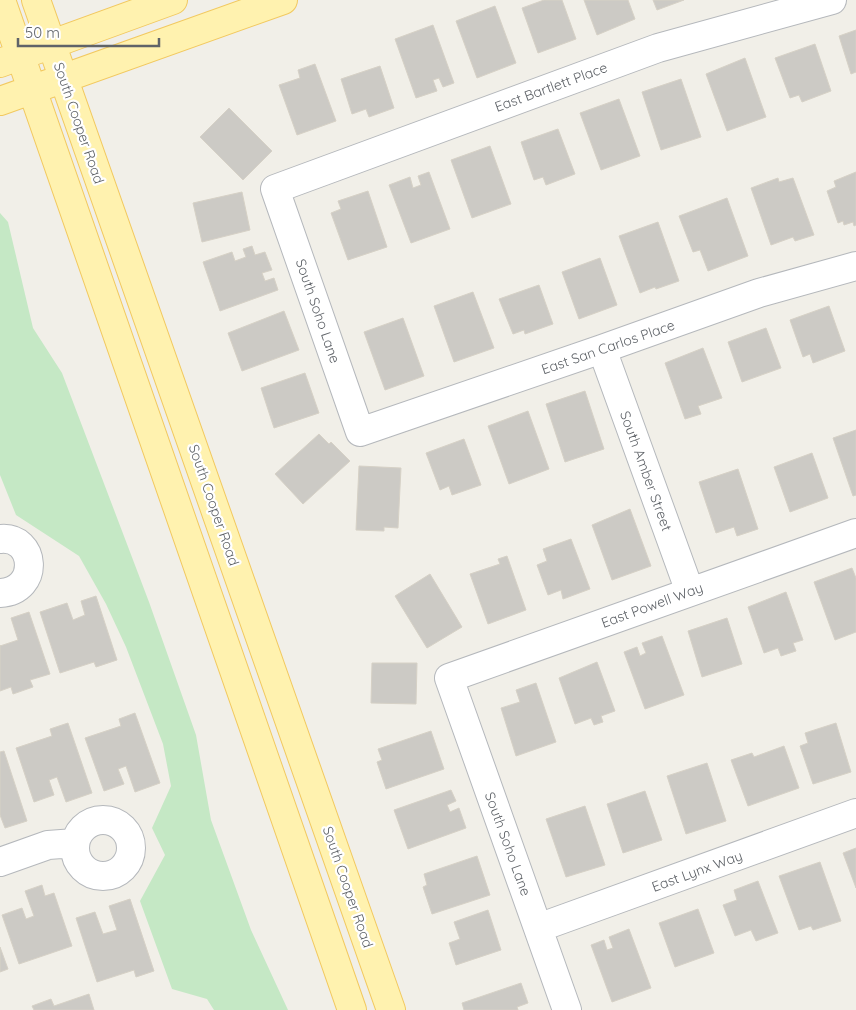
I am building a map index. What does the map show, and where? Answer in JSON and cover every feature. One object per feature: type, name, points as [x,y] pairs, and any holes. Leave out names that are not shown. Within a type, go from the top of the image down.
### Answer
[{"type":"main road","points":[[1,0],[10,60],[32,90],[352,1010]]},
{"type":"main road","name":"South Cooper Road","points":[[36,0],[391,1010]]},
{"type":"main road","points":[[10,60],[172,0]]},
{"type":"main road","points":[[0,101],[283,0]]},
{"type":"street","name":"East Bartlett Place","points":[[275,189],[658,48],[832,0]]},
{"type":"street","name":"South Soho Lane","points":[[275,189],[360,432]]},
{"type":"street","name":"East San Carlos Place","points":[[360,432],[759,293],[856,266]]},
{"type":"street","name":"South Amber Street","points":[[602,349],[690,592]]},
{"type":"street","name":"East Powell Way","points":[[449,678],[856,533]]},
{"type":"street","points":[[0,539],[13,541],[21,546],[26,552],[30,569],[22,584],[16,590],[0,593]]},
{"type":"street","name":"South Soho Lane","points":[[449,678],[567,1010]]},
{"type":"street","name":"East Lynx Way","points":[[538,928],[856,814]]},
{"type":"street","points":[[0,862],[48,845],[75,844]]},
{"type":"green space","points":[[0,213],[8,222],[33,328],[62,373],[149,602],[196,735],[211,820],[251,930],[288,1010],[214,1010],[207,999],[172,989],[140,901],[165,855],[152,828],[171,786],[163,744],[126,647],[106,604],[79,556],[16,515],[0,475]]},
{"type":"building","points":[[544,0],[562,0],[576,39],[538,53],[522,8]]},
{"type":"building","points":[[584,0],[628,0],[635,19],[597,35]]},
{"type":"building","points":[[653,0],[684,0],[657,10]]},
{"type":"building","points":[[495,6],[516,63],[477,78],[456,21]]},
{"type":"building","points":[[433,25],[454,83],[443,87],[439,78],[433,80],[437,91],[416,98],[395,39]]},
{"type":"building","points":[[856,30],[856,72],[851,74],[839,36]]},
{"type":"building","points":[[815,44],[831,91],[802,102],[799,95],[790,98],[775,58]]},
{"type":"building","points":[[745,58],[766,117],[727,131],[706,74]]},
{"type":"building","points":[[315,64],[336,121],[297,135],[279,85],[300,78],[298,70]]},
{"type":"building","points":[[380,66],[394,108],[369,117],[366,109],[352,114],[341,79]]},
{"type":"building","points":[[681,79],[701,137],[661,150],[642,92]]},
{"type":"building","points":[[619,99],[640,156],[601,170],[580,113]]},
{"type":"building","points":[[229,108],[272,151],[243,180],[200,137]]},
{"type":"building","points":[[558,129],[575,174],[546,185],[543,177],[534,180],[521,142]]},
{"type":"building","points":[[490,146],[511,204],[472,218],[451,160]]},
{"type":"building","points":[[429,172],[450,229],[411,243],[389,185],[410,177],[413,188],[421,185],[418,176]]},
{"type":"building","points":[[856,172],[856,225],[854,226],[853,222],[844,225],[843,221],[838,223],[827,191],[836,187],[834,181]]},
{"type":"building","points":[[778,178],[779,182],[793,178],[814,235],[795,241],[793,237],[771,245],[751,188]]},
{"type":"building","points":[[368,191],[387,247],[348,260],[331,213],[341,209],[338,201]]},
{"type":"building","points":[[242,192],[250,230],[202,242],[193,203]]},
{"type":"building","points":[[727,198],[748,256],[708,271],[700,250],[693,252],[679,216]]},
{"type":"building","points":[[658,222],[679,281],[640,293],[619,236]]},
{"type":"building","points":[[252,246],[255,255],[265,252],[272,270],[262,273],[265,281],[274,278],[278,290],[220,311],[203,262],[232,252],[235,261],[246,257],[243,249]]},
{"type":"building","points":[[600,258],[617,305],[579,319],[562,272]]},
{"type":"building","points":[[539,285],[553,324],[525,334],[524,330],[513,334],[499,299]]},
{"type":"building","points":[[473,292],[494,348],[454,362],[434,306]]},
{"type":"building","points":[[829,306],[845,351],[813,363],[810,354],[803,357],[790,320]]},
{"type":"building","points":[[284,311],[299,350],[242,371],[228,333]]},
{"type":"building","points":[[403,318],[424,376],[385,390],[364,332]]},
{"type":"building","points":[[766,328],[781,368],[742,382],[728,342]]},
{"type":"building","points":[[703,348],[722,398],[698,406],[701,414],[685,419],[665,363]]},
{"type":"building","points":[[305,373],[319,413],[274,428],[261,388]]},
{"type":"building","points":[[585,391],[604,449],[565,462],[546,404]]},
{"type":"building","points":[[528,411],[549,469],[509,484],[488,426]]},
{"type":"building","points":[[856,430],[856,495],[853,496],[833,438]]},
{"type":"building","points":[[319,434],[329,444],[331,442],[350,461],[303,504],[275,474]]},
{"type":"building","points":[[464,439],[481,485],[452,495],[449,486],[440,490],[426,453]]},
{"type":"building","points":[[812,453],[828,498],[790,512],[774,467]]},
{"type":"building","points":[[359,466],[401,468],[398,528],[384,527],[384,531],[356,530]]},
{"type":"building","points":[[738,469],[758,529],[737,536],[734,527],[716,533],[699,482]]},
{"type":"building","points":[[630,509],[651,566],[612,580],[592,525]]},
{"type":"building","points":[[571,539],[590,589],[563,599],[561,590],[548,595],[537,565],[547,561],[543,549]]},
{"type":"building","points":[[507,556],[526,610],[488,624],[470,574],[500,564],[498,559]]},
{"type":"building","points":[[852,568],[856,578],[856,632],[835,640],[814,582]]},
{"type":"building","points":[[430,574],[462,627],[427,648],[395,596]]},
{"type":"building","points":[[786,592],[803,640],[793,643],[796,651],[781,656],[778,648],[764,653],[748,607]]},
{"type":"building","points":[[96,596],[117,660],[96,667],[94,662],[60,673],[40,612],[67,603],[73,620],[85,615],[81,601]]},
{"type":"building","points":[[29,612],[50,674],[30,680],[33,687],[13,694],[11,687],[0,691],[0,646],[18,640],[11,618]]},
{"type":"building","points":[[727,618],[742,664],[702,677],[688,631]]},
{"type":"building","points":[[662,636],[684,695],[645,709],[624,652],[637,647],[640,656],[646,653],[642,643]]},
{"type":"building","points":[[597,662],[615,711],[601,716],[603,722],[594,725],[591,718],[575,724],[559,678]]},
{"type":"building","points":[[372,663],[417,663],[416,704],[371,703]]},
{"type":"building","points":[[536,683],[556,742],[516,756],[501,708],[520,702],[516,690]]},
{"type":"building","points":[[135,713],[160,783],[135,792],[126,766],[118,769],[124,784],[104,791],[85,738],[121,726],[119,719]]},
{"type":"building","points":[[68,723],[92,793],[66,802],[57,777],[49,780],[54,795],[34,802],[16,748],[52,736],[50,729]]},
{"type":"building","points":[[836,723],[851,772],[813,784],[800,746],[808,743],[805,733]]},
{"type":"building","points":[[431,731],[444,769],[386,789],[377,762],[382,760],[378,749]]},
{"type":"building","points":[[784,746],[799,788],[748,806],[731,760],[752,753],[754,757]]},
{"type":"building","points":[[4,751],[27,821],[5,828],[0,815],[0,752]]},
{"type":"building","points":[[707,763],[726,821],[686,834],[667,776]]},
{"type":"building","points":[[451,790],[456,801],[447,805],[450,812],[459,808],[466,828],[408,849],[394,810]]},
{"type":"building","points":[[645,791],[662,840],[623,853],[607,804]]},
{"type":"building","points":[[585,806],[605,865],[566,877],[546,819]]},
{"type":"building","points":[[856,848],[856,888],[843,853]]},
{"type":"building","points":[[477,856],[490,895],[432,914],[423,887],[427,885],[424,874]]},
{"type":"building","points":[[820,862],[841,921],[813,930],[811,926],[799,930],[779,876]]},
{"type":"building","points":[[758,881],[778,933],[756,941],[751,930],[735,936],[723,905],[737,900],[734,890]]},
{"type":"building","points":[[42,885],[45,896],[54,893],[72,946],[19,964],[2,915],[22,908],[26,919],[34,916],[25,891]]},
{"type":"building","points":[[130,899],[154,971],[136,977],[134,970],[97,982],[76,918],[95,912],[103,934],[117,930],[109,906]]},
{"type":"building","points":[[698,909],[714,953],[675,967],[659,923]]},
{"type":"building","points":[[488,910],[501,950],[456,965],[449,943],[460,939],[454,922]]},
{"type":"building","points":[[629,929],[651,988],[612,1002],[591,945],[604,940],[607,950],[613,948],[609,937]]},
{"type":"building","points":[[0,947],[8,969],[0,972]]},
{"type":"building","points":[[521,983],[528,1003],[517,1007],[518,1010],[464,1010],[462,1003]]},
{"type":"building","points":[[89,994],[94,1010],[34,1010],[32,1006],[51,999],[54,1006]]}]
